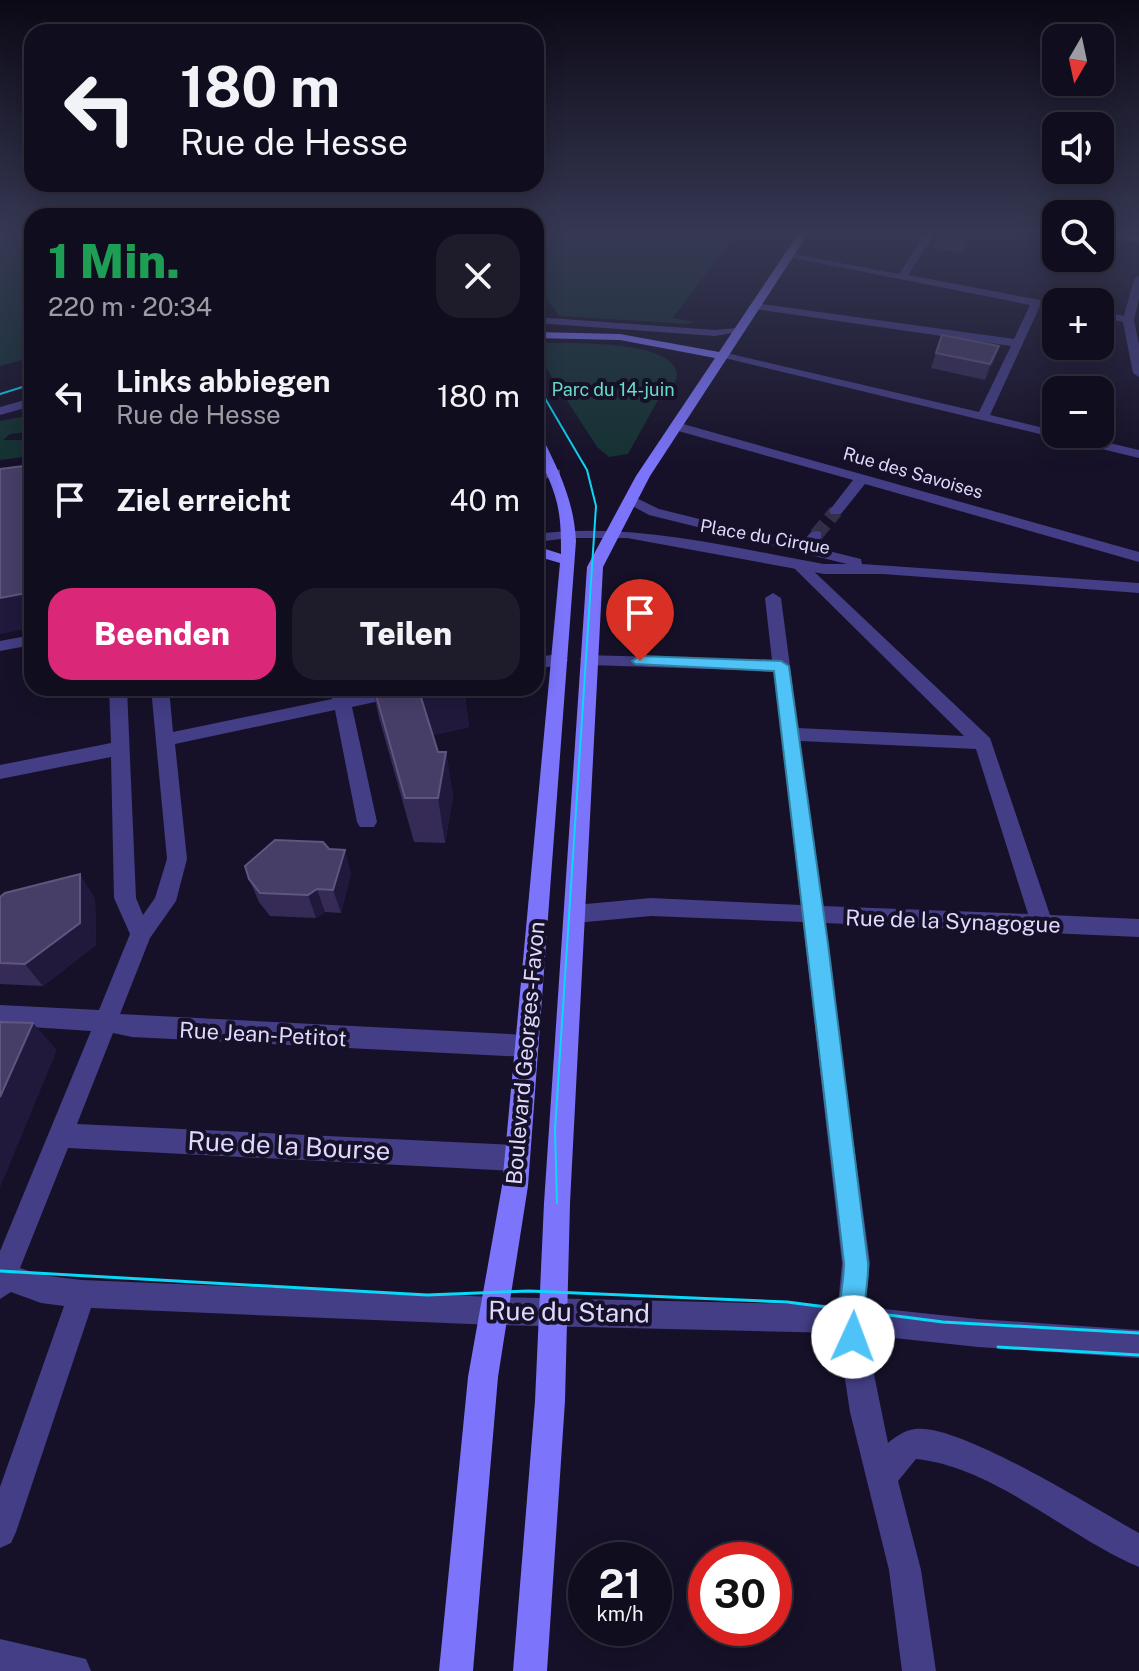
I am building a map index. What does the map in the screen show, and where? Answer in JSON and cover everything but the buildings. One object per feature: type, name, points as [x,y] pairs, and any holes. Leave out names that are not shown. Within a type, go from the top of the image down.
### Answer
[{"type":"main road","name":"Boulevard Georges-Favon","points":[[530,1671],[551,1389],[557,1203],[595,567],[630,499],[753,309]]},
{"type":"main road","points":[[544,335],[610,336],[722,356]]},
{"type":"main road","points":[[666,344],[694,369],[702,386]]},
{"type":"main road","name":"Boulevard Georges-Favon","points":[[456,1671],[483,1377],[517,1158],[568,561],[567,504],[544,453]]},
{"type":"main road","points":[[544,554],[568,561]]},
{"type":"street","points":[[776,309],[1016,343]]},
{"type":"street","points":[[983,417],[1033,309]]},
{"type":"street","points":[[1131,309],[1128,320],[1139,373]]},
{"type":"street","points":[[1114,317],[1128,320]]},
{"type":"street","points":[[544,321],[715,333],[737,331]]},
{"type":"street","points":[[722,356],[1139,454]]},
{"type":"street","points":[[0,411],[24,404]]},
{"type":"street","name":"Rue des Savoises","points":[[676,426],[1139,557]]},
{"type":"street","points":[[544,475],[555,473]]},
{"type":"street","points":[[836,511],[861,479]]},
{"type":"street","name":"Place du Cirque","points":[[630,499],[654,512],[883,569]]},
{"type":"street","name":"Place du Cirque","points":[[544,537],[612,533],[642,535],[800,566],[841,570],[883,569]]},
{"type":"street","points":[[804,549],[816,535]]},
{"type":"street","points":[[800,566],[983,743],[1042,924]]},
{"type":"street","points":[[883,569],[1139,588]]},
{"type":"street","points":[[773,598],[815,915],[856,1263],[851,1319],[859,1382],[903,1559],[919,1671]]},
{"type":"street","points":[[0,646],[24,642]]},
{"type":"street","points":[[589,659],[781,666]]},
{"type":"street","points":[[544,662],[559,660]]},
{"type":"street","points":[[118,696],[125,898],[141,934]]},
{"type":"street","points":[[1,1279],[141,934],[165,901],[177,859],[161,696]]},
{"type":"street","points":[[165,740],[337,696]]},
{"type":"street","points":[[341,696],[367,822]]},
{"type":"street","points":[[791,734],[983,743]]},
{"type":"street","points":[[0,772],[120,748]]},
{"type":"street","name":"Rue de la Synagogue","points":[[575,914],[651,907],[1139,928]]},
{"type":"street","name":"Rue Jean-Petitot","points":[[0,1015],[106,1021],[132,1027],[527,1046]]},
{"type":"street","name":"Rue de la Bourse","points":[[61,1135],[517,1158]]},
{"type":"street","name":"Rue du Stand","points":[[1,1279],[41,1289],[82,1294],[494,1311],[851,1319],[1031,1338],[1139,1344]]},
{"type":"street","points":[[0,1532],[82,1294]]},
{"type":"street","points":[[882,1479],[901,1450],[916,1444],[936,1446],[971,1459],[1139,1551]]},
{"type":"street","points":[[0,1656],[74,1671]]},
{"type":"green space","points":[[0,309],[24,309],[24,359],[0,366]]},
{"type":"green space","points":[[554,309],[680,309],[673,318],[694,322],[689,324],[559,316]]},
{"type":"green space","name":"Parc du 14-juin","points":[[544,343],[620,346],[661,356],[673,365],[677,377],[670,391],[662,393],[628,454],[609,457],[597,447],[544,364]]},
{"type":"green space","points":[[24,416],[24,432],[10,434],[3,440],[24,440],[24,457],[0,460],[0,421]]},
{"type":"tunnel","points":[[816,535],[836,511]]},
{"type":"tram line","points":[[0,394],[24,386]]},
{"type":"tram line","points":[[544,397],[587,470],[596,506],[555,1129],[557,1203]]},
{"type":"tram line","points":[[0,1271],[427,1295],[529,1291],[787,1302],[943,1322],[1139,1333]]},
{"type":"tram line","points":[[998,1347],[1139,1355]]},
{"type":"route","points":[[640,661],[781,666],[856,1263],[851,1319],[853,1337]]}]
